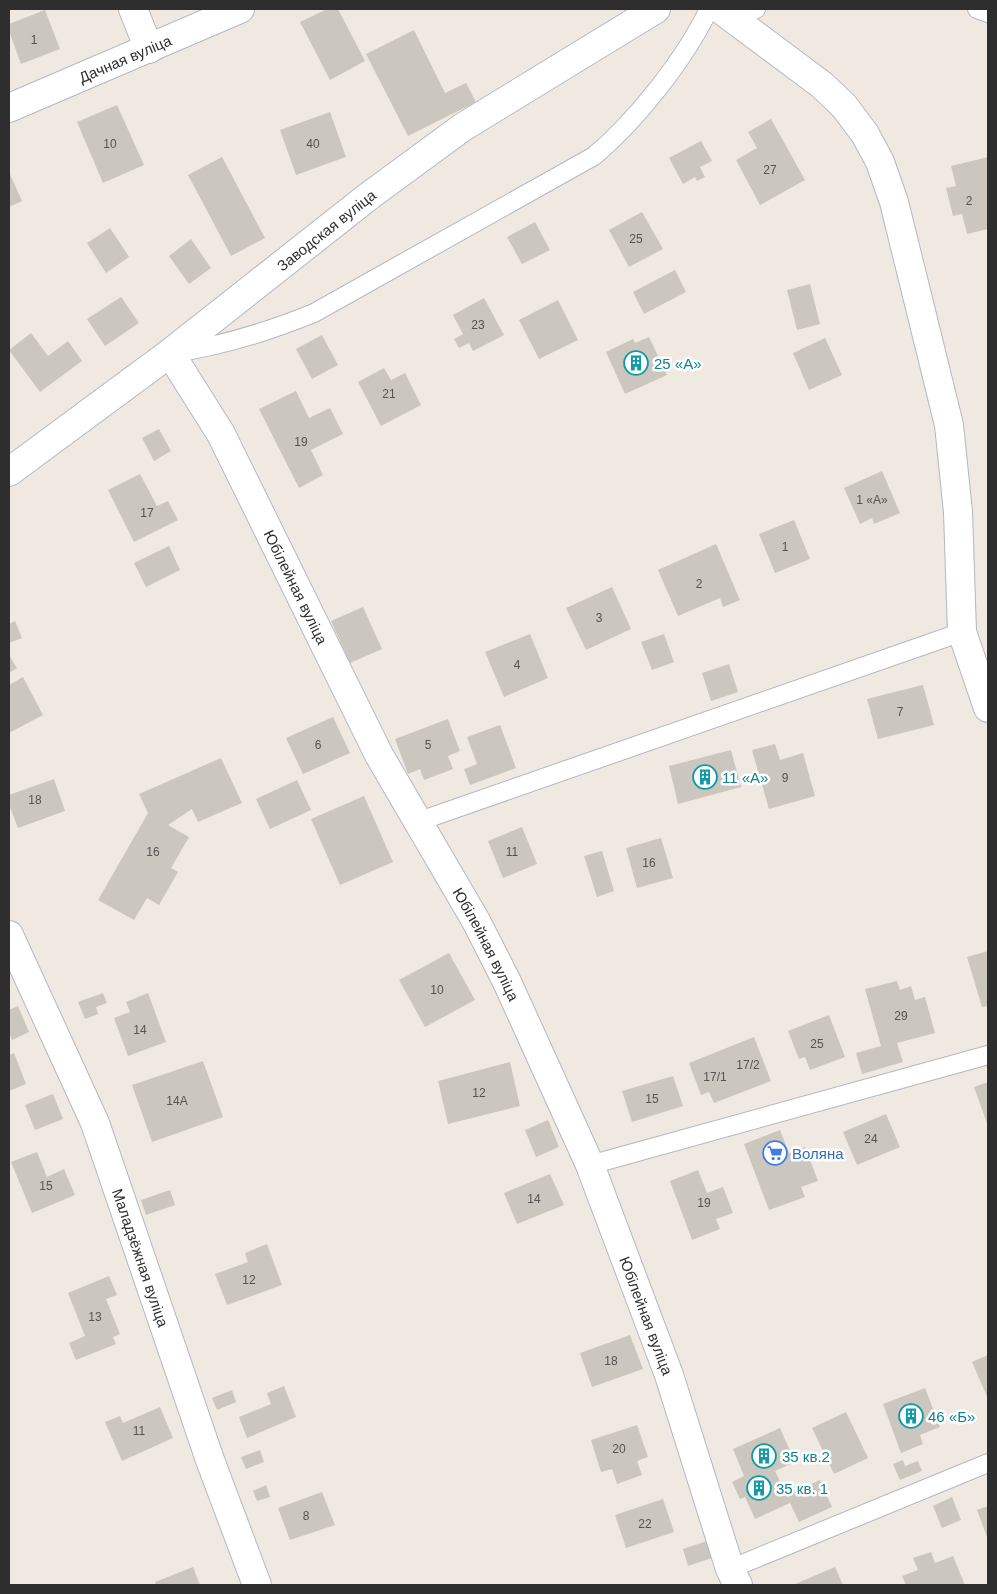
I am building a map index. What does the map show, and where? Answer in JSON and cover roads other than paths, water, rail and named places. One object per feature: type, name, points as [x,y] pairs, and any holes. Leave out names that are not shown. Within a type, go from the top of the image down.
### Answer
[{"type":"street","points":[[133,9],[149,49]]},
{"type":"street","name":"Дачная вуліца","points":[[9,108],[240,9]]},
{"type":"street","name":"Заводская вуліца","points":[[9,472],[170,353],[369,196],[463,127],[656,9]]},
{"type":"street","points":[[729,11],[822,84],[844,106],[865,134],[880,162],[894,202],[949,426],[958,512],[962,632],[988,708]]},
{"type":"street","name":"Юбілейная вуліца","points":[[170,353],[221,434],[379,755],[476,921],[507,982],[590,1165],[669,1375],[734,1577]]},
{"type":"street","name":"Маладзёжная вуліца","points":[[9,935],[95,1123],[210,1460],[257,1585]]},
{"type":"lane","points":[[976,9],[988,13]]},
{"type":"lane","points":[[170,353],[223,345],[271,331],[314,313],[594,156],[620,135],[694,39],[729,11]]},
{"type":"lane","points":[[417,822],[962,632]]},
{"type":"lane","points":[[590,1165],[988,1055]]},
{"type":"lane","name":"Юбілейная вуліца","points":[[734,1577],[988,1463]]},
{"type":"place","name":"25 «А»","points":[[636,363]]},
{"type":"place","name":"11 «А»","points":[[705,777]]},
{"type":"place","name":"Воляна","points":[[775,1153]]},
{"type":"place","name":"46 «Б»","points":[[911,1416]]},
{"type":"place","name":"35 кв.2","points":[[764,1456]]},
{"type":"place","name":"35 кв. 1","points":[[759,1488]]}]
